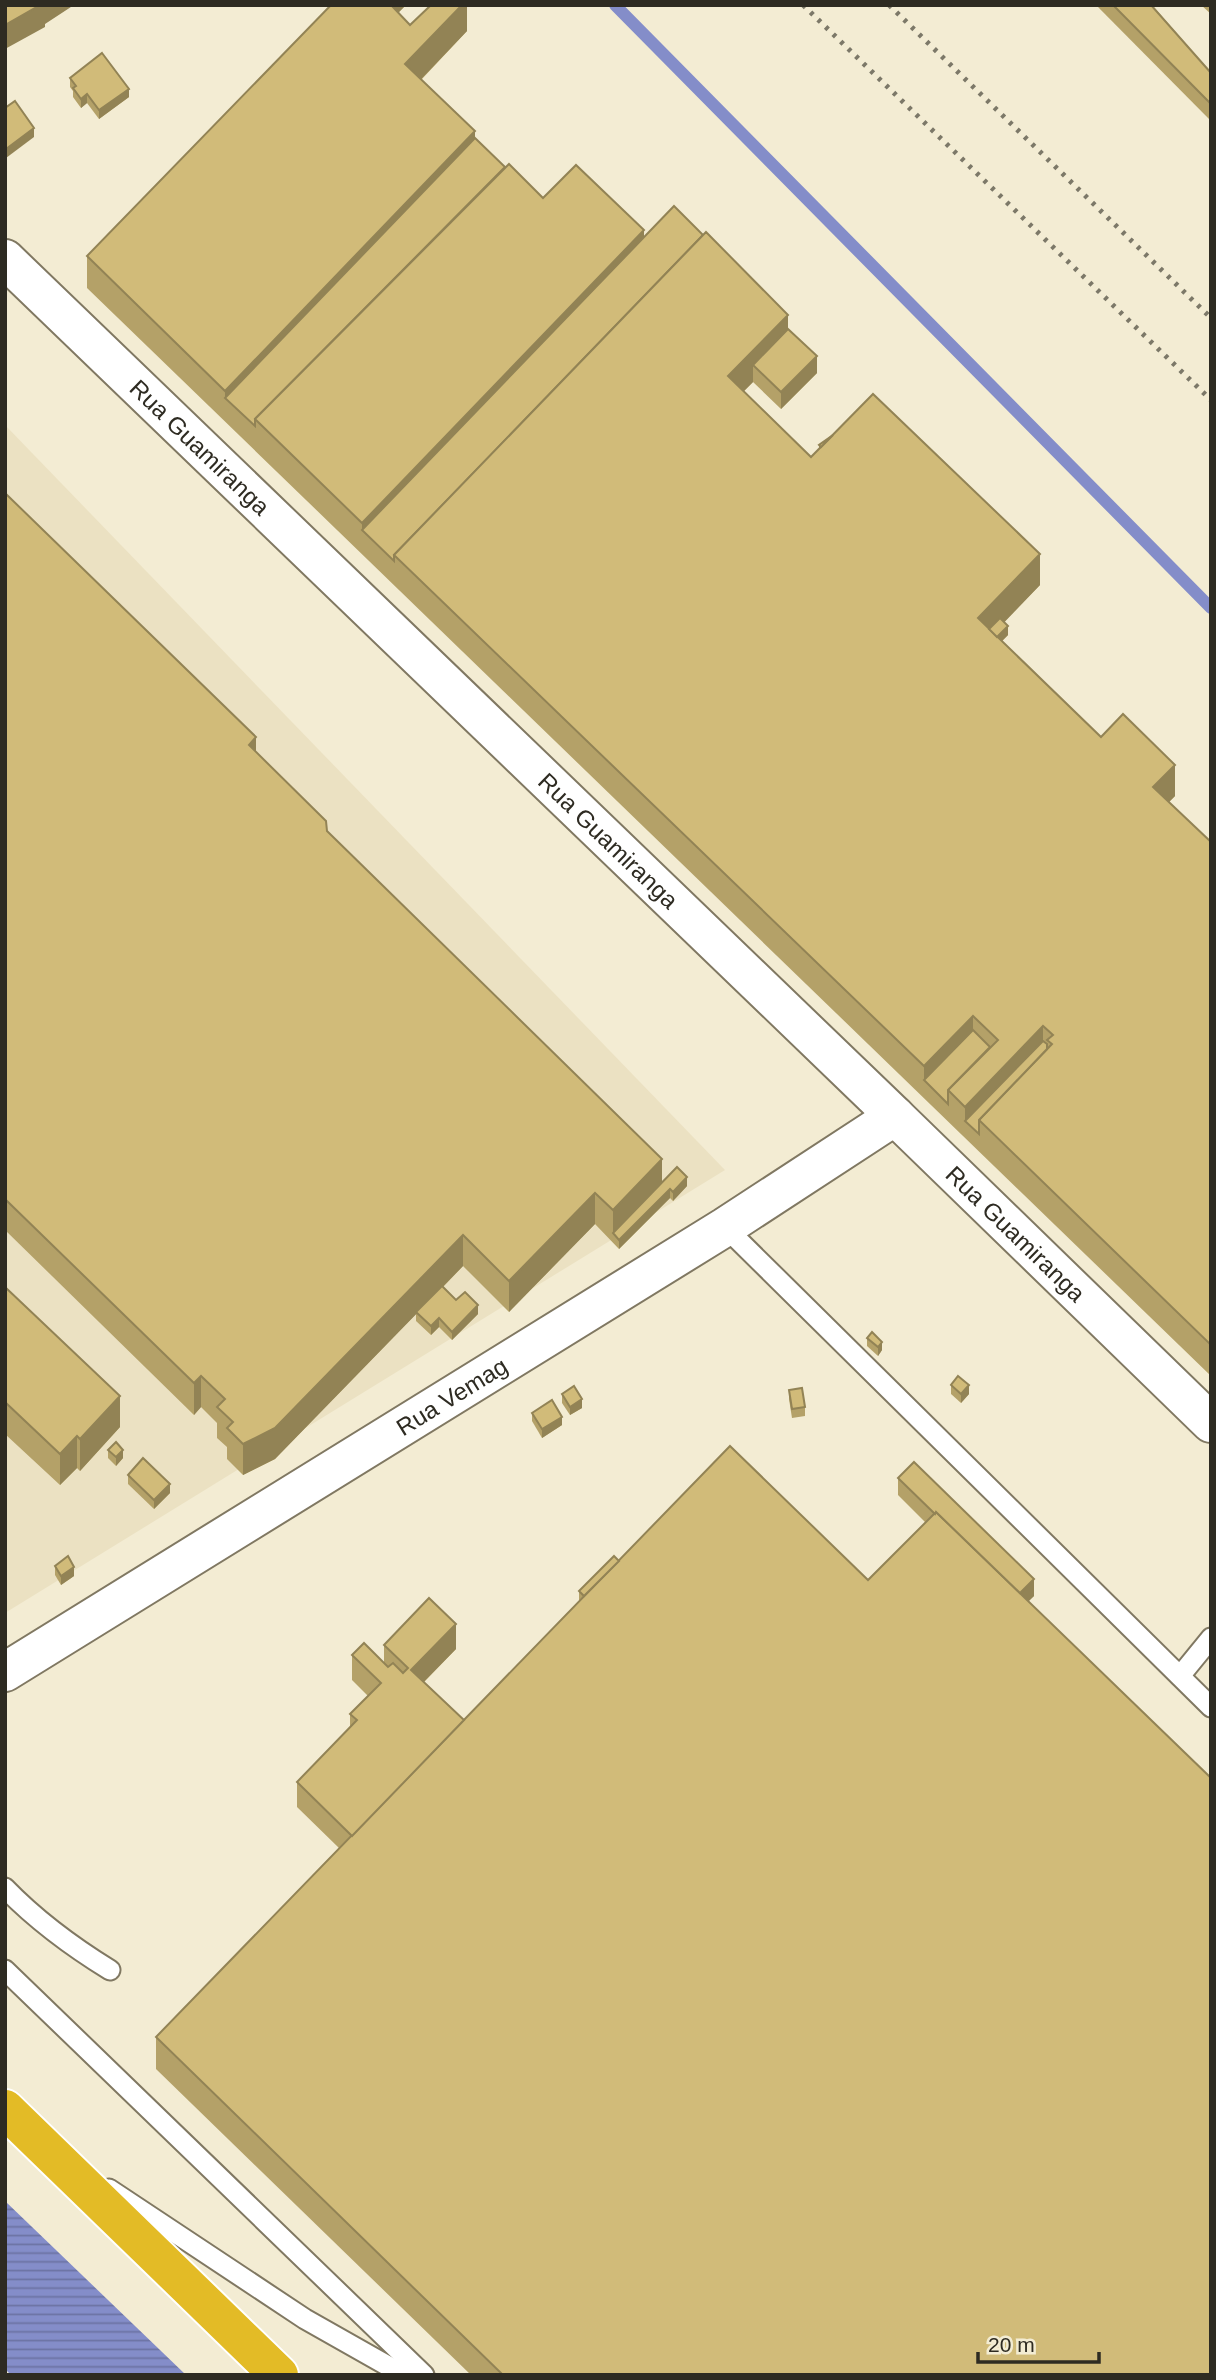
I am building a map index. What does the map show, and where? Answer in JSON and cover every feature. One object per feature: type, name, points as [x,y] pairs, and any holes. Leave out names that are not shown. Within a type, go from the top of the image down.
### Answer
[{"type":"highway","points":[[5,2109],[279,2375]]},
{"type":"street","name":"Rua Guamiranga","points":[[5,259],[1211,1423]]},
{"type":"street","name":"Rua Vemag","points":[[5,1672],[725,1227],[895,1116]]},
{"type":"lane","points":[[725,1227],[1211,1707]]},
{"type":"lane","points":[[1180,1676],[1211,1638]]},
{"type":"lane","points":[[5,1888],[33,1917],[76,1950],[110,1970]]},
{"type":"lane","points":[[5,1970],[424,2375]]},
{"type":"lane","points":[[40,2143],[305,2319],[404,2375]]},
{"type":"shaded area","points":[[5,425],[725,1170],[5,1613]]},
{"type":"water","points":[[5,2201],[186,2375],[11,2375],[5,2369]]},
{"type":"building","points":[[5,5],[40,5],[5,25]]},
{"type":"building","points":[[331,5],[391,5],[410,25],[431,5],[462,5],[405,64],[475,131],[225,391],[87,256]]},
{"type":"building","points":[[1113,5],[1151,5],[1211,73],[1211,104]]},
{"type":"building","points":[[102,53],[129,89],[99,110],[87,94],[81,99],[70,78]]},
{"type":"building","points":[[15,101],[34,128],[6,149],[5,108]]},
{"type":"building","points":[[475,138],[505,167],[255,419],[255,426],[225,398]]},
{"type":"building","points":[[509,164],[543,198],[576,165],[644,230],[362,523],[255,419]]},
{"type":"building","points":[[674,206],[703,235],[394,555],[394,561],[362,530]]},
{"type":"building","points":[[706,232],[788,315],[728,376],[811,457],[873,394],[1040,554],[978,618],[1101,737],[1123,714],[1175,765],[1153,787],[1211,842],[1211,1345],[979,1120],[1052,1044],[1047,1040],[1053,1035],[1043,1026],[965,1107],[948,1090],[998,1040],[973,1016],[924,1066],[394,555]]},
{"type":"building","points":[[788,329],[817,356],[781,392],[753,365]]},
{"type":"building","points":[[5,493],[256,737],[249,745],[326,821],[327,831],[662,1159],[613,1210],[595,1193],[509,1281],[463,1235],[275,1428],[243,1444],[227,1428],[233,1422],[217,1407],[225,1399],[201,1376],[194,1383],[5,1199]]},
{"type":"building","points":[[1000,618],[1008,626],[997,637],[989,629]]},
{"type":"building","points":[[973,1030],[990,1047],[948,1090],[948,1104],[924,1080]]},
{"type":"building","points":[[1043,1041],[1047,1044],[1047,1049],[979,1120],[979,1134],[965,1121]]},
{"type":"building","points":[[677,1167],[687,1177],[673,1192],[670,1189],[619,1240],[613,1233]]},
{"type":"building","points":[[442,1286],[456,1300],[465,1292],[478,1305],[452,1332],[439,1318],[431,1326],[416,1312]]},
{"type":"building","points":[[5,1287],[120,1396],[80,1439],[77,1436],[60,1454],[5,1402]]},
{"type":"building","points":[[872,1332],[882,1342],[878,1347],[867,1338]]},
{"type":"building","points":[[958,1376],[969,1385],[961,1394],[951,1385]]},
{"type":"building","points":[[574,1386],[582,1399],[570,1407],[562,1394]]},
{"type":"building","points":[[802,1388],[805,1407],[792,1409],[789,1390]]},
{"type":"building","points":[[552,1400],[562,1417],[542,1429],[532,1413]]},
{"type":"building","points":[[116,1442],[123,1450],[116,1457],[108,1450]]},
{"type":"building","points":[[730,1446],[868,1580],[936,1512],[1211,1778],[1211,2375],[503,2375],[156,2037]]},
{"type":"building","points":[[143,1458],[170,1484],[154,1500],[128,1475]]},
{"type":"building","points":[[914,1462],[1034,1579],[1020,1593],[898,1478]]},
{"type":"building","points":[[68,1556],[74,1567],[61,1576],[55,1566]]},
{"type":"building","points":[[614,1556],[619,1561],[584,1596],[579,1591]]},
{"type":"building","points":[[429,1598],[456,1624],[411,1670],[464,1720],[352,1836],[297,1782],[357,1720],[350,1714],[381,1683],[352,1655],[364,1643],[388,1667],[393,1663],[403,1673],[408,1668],[384,1645]]},
{"type":"waterway","points":[[615,5],[1211,608]]},
{"type":"railway","points":[[803,5],[1211,400]]},
{"type":"railway","points":[[889,5],[1211,318]]}]
